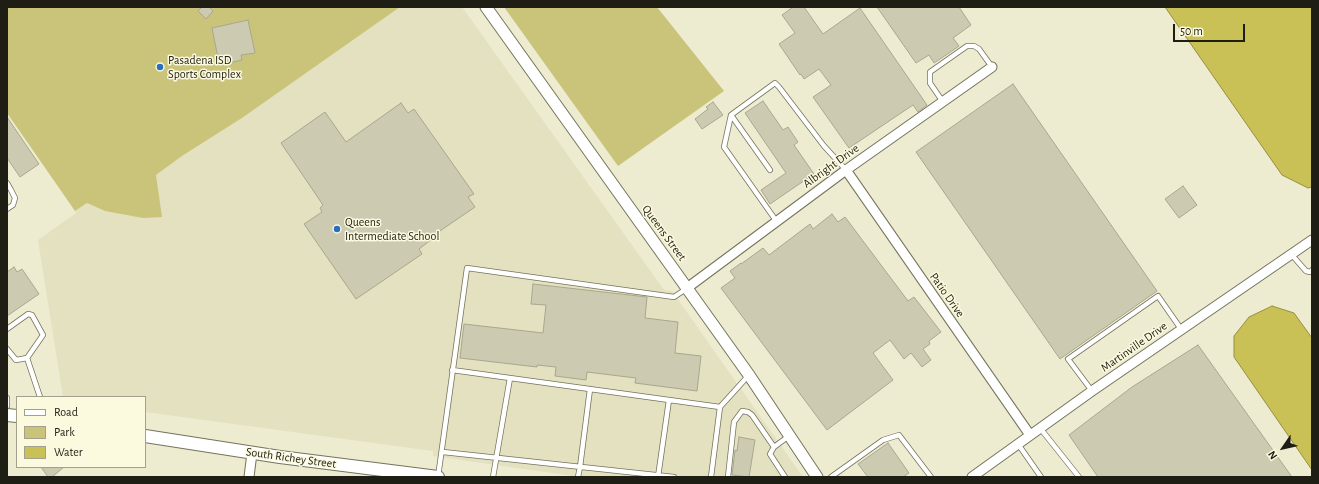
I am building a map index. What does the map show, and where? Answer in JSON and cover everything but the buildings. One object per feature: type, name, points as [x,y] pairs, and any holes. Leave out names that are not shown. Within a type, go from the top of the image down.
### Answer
[{"type":"main road","name":"South Richey Street","points":[[146,436],[374,471],[438,477]]},
{"type":"street","name":"Queens Street","points":[[486,7],[749,375],[817,477]]},
{"type":"street","name":"Albright Drive","points":[[687,288],[846,170],[992,67]]},
{"type":"street","name":"Patio Drive","points":[[846,170],[1030,435]]},
{"type":"street","name":"Martinville Drive","points":[[972,477],[1092,391],[1312,240]]},
{"type":"street","points":[[249,477],[252,453]]},
{"type":"lane","points":[[943,102],[930,83],[930,72],[967,46],[974,46],[979,50],[992,67]]},
{"type":"lane","points":[[777,222],[724,147],[731,115],[775,84],[779,87],[824,146],[846,170]]},
{"type":"lane","points":[[731,115],[770,170]]},
{"type":"lane","points":[[7,183],[15,198],[13,205],[7,209]]},
{"type":"lane","points":[[1291,254],[1306,271],[1310,272],[1312,270]]},
{"type":"lane","points":[[438,477],[467,268],[674,297],[687,288]]},
{"type":"lane","points":[[1092,391],[1068,359],[1158,296],[1181,329]]},
{"type":"lane","points":[[7,329],[28,314],[32,315],[43,335],[27,358],[16,360],[7,349]]},
{"type":"lane","points":[[27,358],[40,396]]},
{"type":"lane","points":[[452,370],[720,407]]},
{"type":"lane","points":[[711,477],[720,407],[749,375]]},
{"type":"lane","points":[[493,477],[510,378]]},
{"type":"lane","points":[[578,477],[590,389]]},
{"type":"lane","points":[[7,398],[7,406]]},
{"type":"lane","points":[[658,476],[669,400]]},
{"type":"lane","points":[[728,477],[734,422],[742,411],[748,412],[752,415],[774,447]]},
{"type":"lane","points":[[1040,428],[1079,477]]},
{"type":"lane","points":[[831,477],[883,440],[899,435],[931,477]]},
{"type":"lane","points":[[785,477],[770,454],[774,447],[789,436]]},
{"type":"lane","points":[[1018,443],[1041,477]]},
{"type":"lane","points":[[442,452],[674,477]]},
{"type":"shaded area","name":"Queens Intermediate School","points":[[400,7],[462,7],[664,290],[672,291],[803,477],[580,477],[433,456],[433,451],[146,412],[146,396],[63,396],[38,240],[76,213],[75,211],[87,203],[105,211],[182,156],[242,118]]},
{"type":"green space","name":"Pasadena ISD Sports Complex","points":[[7,7],[400,7],[242,118],[182,156],[156,175],[162,217],[143,218],[105,211],[87,203],[75,211],[7,113]]},
{"type":"green space","points":[[504,7],[657,7],[724,91],[618,166]]},
{"type":"water","points":[[1165,7],[1312,7],[1312,187],[1308,188],[1282,175]]},
{"type":"water","points":[[1272,306],[1294,313],[1312,338],[1312,470],[1234,357],[1234,336],[1249,317]]},
{"type":"place","name":"Pasadena ISD Sports Complex","points":[[160,67]]},
{"type":"place","name":"Queens Intermediate School","points":[[337,229]]}]
